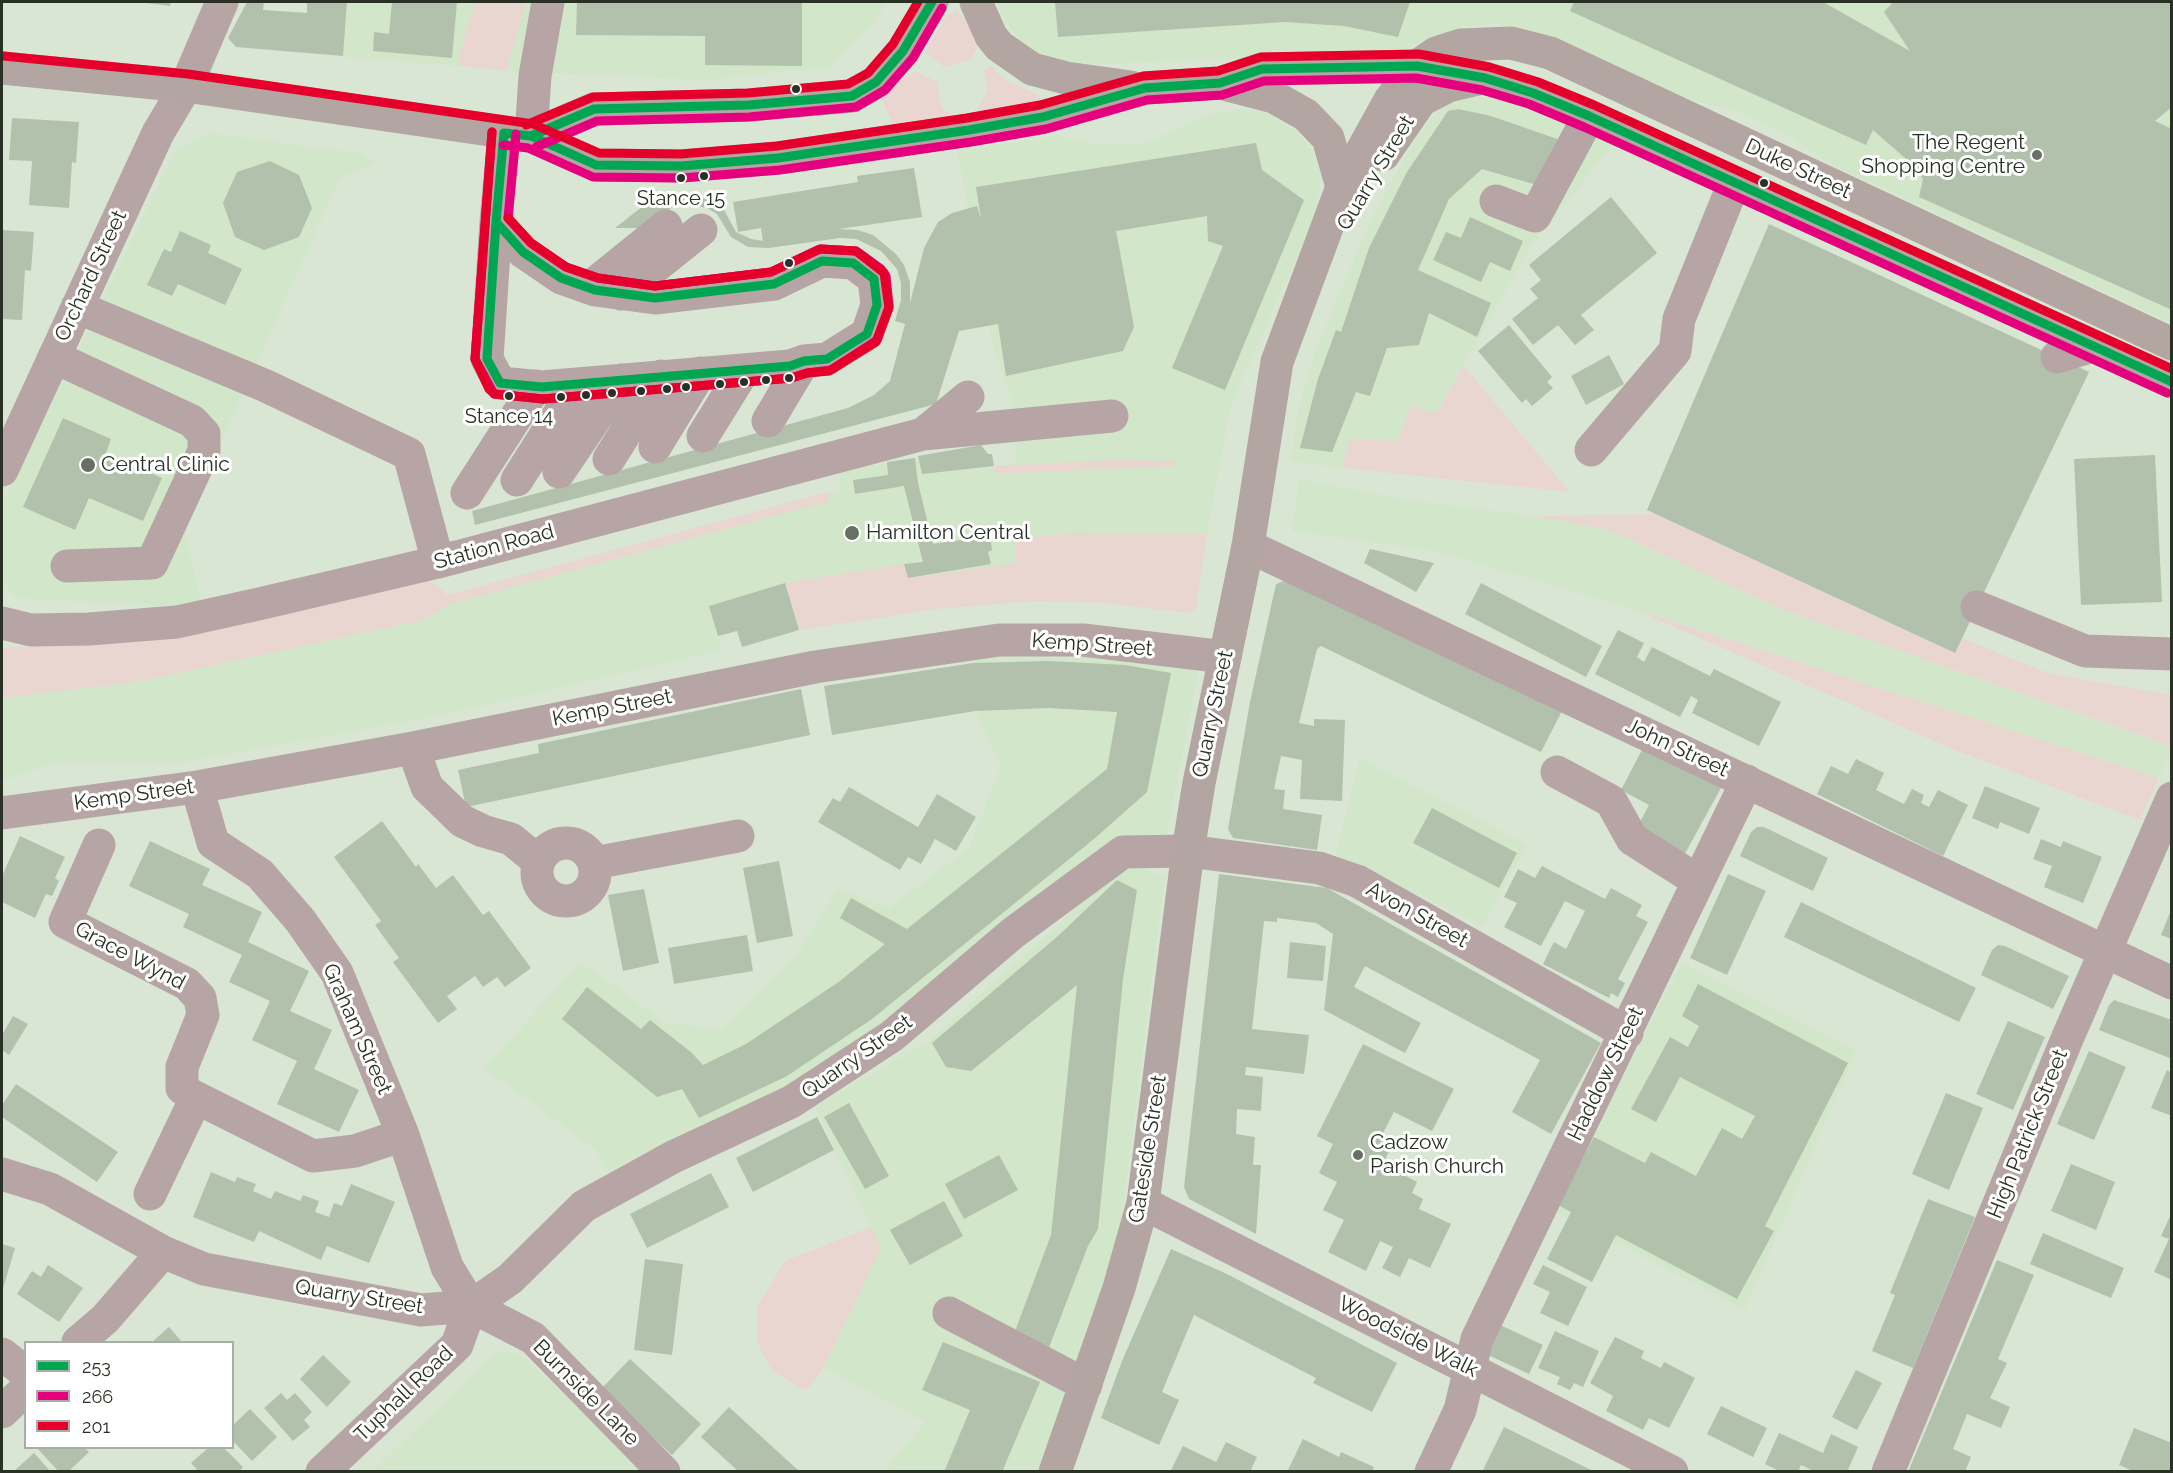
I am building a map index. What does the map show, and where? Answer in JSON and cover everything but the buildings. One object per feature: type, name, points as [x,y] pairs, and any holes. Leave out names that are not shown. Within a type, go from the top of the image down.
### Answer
[{"type":"main road","points":[[518,135],[594,109],[749,105],[852,96],[876,82],[903,51],[932,2]]},
{"type":"main road","points":[[976,2],[991,36],[999,46],[1032,69],[1066,78],[1145,88],[1220,83],[1274,97],[1306,115],[1328,138],[1342,187]]},
{"type":"main road","name":"Duke Street","points":[[1417,66],[1436,53],[1461,45],[1511,43],[1550,53],[2172,344]]},
{"type":"main road","name":"Duke Street","points":[[1220,83],[1262,69],[1417,66],[1485,78],[1533,93],[2172,382]]},
{"type":"main road","name":"Quarry Street","points":[[1188,851],[1249,538],[1260,457],[1277,362],[1299,306],[1321,238],[1342,187],[1390,100],[1417,66]]},
{"type":"main road","points":[[2,68],[186,86],[518,135],[596,165],[681,166],[778,158],[1043,117],[1145,88]]},
{"type":"main road","name":"Quarry Street","points":[[1299,306],[1390,141],[1421,100],[1448,86],[1485,78]]},
{"type":"main road","name":"Gateside Street","points":[[1055,1472],[1119,1288],[1143,1203],[1188,851]]},
{"type":"street","name":"Orchard Street","points":[[2,470],[158,133],[186,86],[222,2]]},
{"type":"street","points":[[496,222],[523,252],[561,278],[605,291],[655,298],[774,284],[822,261],[853,263],[874,279],[877,305],[867,334],[827,359],[670,375],[500,383],[488,359],[496,222],[536,76],[548,2]]},
{"type":"street","points":[[1496,201],[1535,216],[1589,117]]},
{"type":"street","points":[[1591,450],[1675,351],[1679,319],[1734,183]]},
{"type":"street","points":[[605,291],[666,226]]},
{"type":"street","points":[[605,291],[701,230]]},
{"type":"street","points":[[77,307],[276,391],[409,454],[438,562]]},
{"type":"street","points":[[2057,357],[2093,346]]},
{"type":"street","points":[[54,357],[192,421],[204,434],[204,451],[152,563],[67,566]]},
{"type":"street","points":[[620,455],[670,375]]},
{"type":"street","points":[[620,455],[670,375]]},
{"type":"street","points":[[620,455],[670,375]]},
{"type":"street","points":[[620,455],[670,375]]},
{"type":"street","points":[[620,455],[670,375]]},
{"type":"street","points":[[620,455],[670,375]]},
{"type":"street","points":[[620,455],[670,375]]},
{"type":"street","name":"Station Road","points":[[2,623],[31,630],[90,629],[177,622],[438,562],[923,434],[968,397]]},
{"type":"street","points":[[923,434],[1112,416]]},
{"type":"street","name":"John Street","points":[[1249,538],[1747,781],[2104,953],[2172,983]]},
{"type":"street","points":[[1977,607],[2085,651],[2172,654]]},
{"type":"street","name":"Kemp Street","points":[[2,813],[197,787],[413,748],[814,667],[999,640],[1083,640],[1225,657]]},
{"type":"street","points":[[413,748],[427,787],[462,820],[483,831],[511,839],[538,861]]},
{"type":"street","points":[[1557,772],[1611,801],[1632,839],[1698,881]]},
{"type":"street","name":"Haddow Street","points":[[1431,1472],[1460,1410],[1468,1368],[1477,1339],[1747,781]]},
{"type":"street","name":"Graham Street","points":[[197,787],[213,843],[260,874],[300,920],[337,973],[403,1135],[447,1267],[471,1306]]},
{"type":"street","name":"High Patrick Street","points":[[1888,1472],[2104,953],[2172,798]]},
{"type":"street","points":[[594,863],[738,836]]},
{"type":"street","points":[[567,842],[579,845],[588,852],[594,863],[595,874],[585,894],[575,900],[564,901],[544,892],[536,872],[538,861],[545,850],[555,844],[567,842]]},
{"type":"street","name":"Grace Wynd","points":[[99,845],[65,922],[188,984],[200,998],[203,1015],[182,1067],[182,1088],[196,1098]]},
{"type":"street","name":"Avon Street","points":[[1188,851],[1319,868],[1357,881],[1627,1033]]},
{"type":"street","name":"Quarry Street","points":[[2,1174],[50,1189],[163,1252],[204,1269],[421,1310],[471,1306],[510,1279],[584,1206],[673,1157],[791,1102],[892,1036],[1012,933],[1123,852],[1188,851]]},
{"type":"street","points":[[150,1194],[196,1098],[313,1156],[355,1151],[403,1135]]},
{"type":"street","name":"Woodside Walk","points":[[1143,1203],[1468,1368],[1637,1464],[1672,1472]]},
{"type":"street","points":[[79,1341],[105,1319],[163,1252]]},
{"type":"street","name":"Tuphall Road","points":[[322,1472],[457,1345],[471,1306]]},
{"type":"street","name":"Burnside Lane","points":[[471,1306],[533,1338],[664,1472]]},
{"type":"street","points":[[949,1313],[1086,1385]]},
{"type":"street","points":[[2,1353],[24,1371]]},
{"type":"street","points":[[2,1412],[24,1391]]},
{"type":"shaded area","points":[[348,2],[475,2],[460,53],[460,66],[343,57]]},
{"type":"shaded area","points":[[475,2],[526,2],[506,71],[460,66],[460,53]]},
{"type":"shaded area","points":[[525,2],[887,2],[875,23],[831,67],[706,80],[506,71]]},
{"type":"shaded area","points":[[997,2],[2171,2],[2171,323],[1833,165],[1791,137],[1741,113],[1682,98],[1540,35],[1497,24],[1464,26],[1433,36],[1399,53],[1067,65],[1038,55],[1017,37],[1002,17]]},
{"type":"shaded area","points":[[956,9],[970,27],[978,46],[971,60],[944,67],[925,52],[945,18]]},
{"type":"shaded area","points":[[990,65],[1005,80],[1039,95],[1042,104],[983,114],[977,110],[988,90],[984,70]]},
{"type":"shaded area","points":[[916,71],[937,82],[942,108],[954,117],[895,126],[879,95]]},
{"type":"shaded area","points":[[1472,95],[1518,106],[1613,144],[1531,247],[1435,414],[1398,441],[1349,439],[1343,468],[1291,461],[1297,415],[1316,348],[1375,211],[1414,142],[1442,104]]},
{"type":"shaded area","points":[[1244,109],[1266,113],[1295,130],[1313,152],[1322,177],[1312,223],[1231,404],[1207,534],[1072,533],[1015,538],[1016,563],[908,578],[904,565],[785,583],[710,606],[722,650],[437,716],[173,764],[52,764],[2,781],[2,698],[137,682],[424,620],[448,595],[841,490],[838,471],[918,458],[922,473],[1016,464],[1012,400],[994,349],[957,150],[1057,136],[1097,144],[1141,145],[1211,114]]},
{"type":"shaded area","points":[[208,133],[363,154],[374,163],[340,178],[184,524],[202,608],[16,598],[2,580],[2,504],[175,151]]},
{"type":"shaded area","points":[[1464,366],[1570,492],[1343,468],[1349,439],[1398,441],[1411,405],[1436,414]]},
{"type":"shaded area","points":[[1110,460],[1177,461],[1178,466],[995,474],[994,466]]},
{"type":"shaded area","points":[[1299,479],[1413,501],[1534,516],[1609,530],[1786,611],[2171,747],[2159,778],[1631,608],[1434,551],[1292,531]]},
{"type":"shaded area","points":[[827,492],[830,501],[450,604],[424,620],[137,682],[2,698],[2,648],[180,638],[429,580],[448,595]]},
{"type":"shaded area","points":[[1655,514],[1954,653],[1962,638],[2048,673],[2171,695],[2171,746],[1786,611],[1609,530],[1534,516]]},
{"type":"shaded area","points":[[1072,533],[1207,534],[1196,609],[1188,613],[1104,603],[1036,601],[938,609],[799,630],[785,583],[904,564],[909,578],[1016,563],[1014,538]]},
{"type":"shaded area","points":[[1631,608],[2159,778],[2140,820],[1955,750]]},
{"type":"shaded area","points":[[1050,653],[1186,661],[1198,673],[1167,834],[1152,842],[1115,843],[879,1025],[794,1084],[607,1171],[594,1148],[484,1068],[581,962],[666,1023],[721,1029],[796,956],[838,889],[889,908],[969,848],[1001,766],[975,711],[973,655]]},
{"type":"shaded area","points":[[1360,759],[1527,844],[1483,926],[1336,855]]},
{"type":"shaded area","points":[[1127,863],[1165,877],[1119,1236],[1037,1471],[884,1471],[925,1422],[824,1367],[881,1248],[815,1107],[929,1041]]},
{"type":"shaded area","points":[[1682,963],[1856,1051],[1745,1309],[1552,1210]]},
{"type":"shaded area","points":[[871,1227],[881,1248],[824,1367],[806,1391],[772,1371],[758,1344],[758,1305],[785,1261]]},
{"type":"shaded area","points":[[498,1351],[521,1354],[645,1471],[371,1472]]},
{"type":"transit line","name":"201","points":[[526,125],[593,97],[748,93],[848,84],[868,73],[893,44],[918,2]]},
{"type":"transit line","name":"253","points":[[531,136],[594,109],[749,105],[852,96],[876,82],[903,51],[932,2]]},
{"type":"transit line","name":"266","points":[[536,147],[597,121],[749,117],[856,107],[885,90],[913,58],[942,8]]},
{"type":"transit line","name":"201","points":[[3,56],[188,74],[533,124],[599,153],[681,154],[777,146],[967,118],[1040,105],[1143,76],[1218,71],[1261,57],[1419,54],[1489,67],[1538,82],[1594,105],[2172,369]]},
{"type":"transit line","name":"253","points":[[504,133],[531,136],[596,165],[681,166],[778,158],[969,130],[1043,117],[1145,88],[1220,83],[1262,69],[1417,66],[1485,78],[1533,93],[1589,116],[2172,382]]},
{"type":"transit line","name":"266","points":[[503,145],[528,148],[593,177],[682,178],[780,170],[971,142],[1046,129],[1147,100],[1222,95],[1264,81],[1416,78],[1482,90],[1529,104],[1584,127],[2167,393]]},
{"type":"transit line","name":"266","points":[[492,132],[475,359],[494,394],[543,399],[792,378],[807,373],[831,370],[877,340],[889,307],[886,276],[881,269],[856,251],[820,249],[771,272],[655,286],[598,278],[566,267],[531,243],[508,218],[516,134]]},
{"type":"transit line","name":"201","points":[[492,132],[475,359],[489,389],[495,394],[543,399],[791,378],[807,373],[829,371],[876,342],[889,308],[884,273],[856,251],[820,249],[771,272],[655,286],[598,278],[566,267],[531,243],[508,218]]},
{"type":"transit line","name":"253","points":[[496,222],[504,133]]},
{"type":"transit line","name":"253","points":[[496,222],[523,252],[561,278],[595,290],[655,298],[774,284],[822,261],[853,263],[874,279],[877,305],[867,334],[827,359],[804,361],[790,366],[542,387],[500,383],[487,359],[496,222]]},
{"type":"place","name":"The Regent Shopping Centre","points":[[2037,155]]},
{"type":"place","name":"Stance 15","points":[[681,178]]},
{"type":"place","name":"Stance 14","points":[[509,396]]},
{"type":"place","name":"Central Clinic","points":[[88,465]]},
{"type":"place","name":"Hamilton Central","points":[[852,533]]},
{"type":"place","name":"Cadzow Parish Church","points":[[1358,1155]]}]
